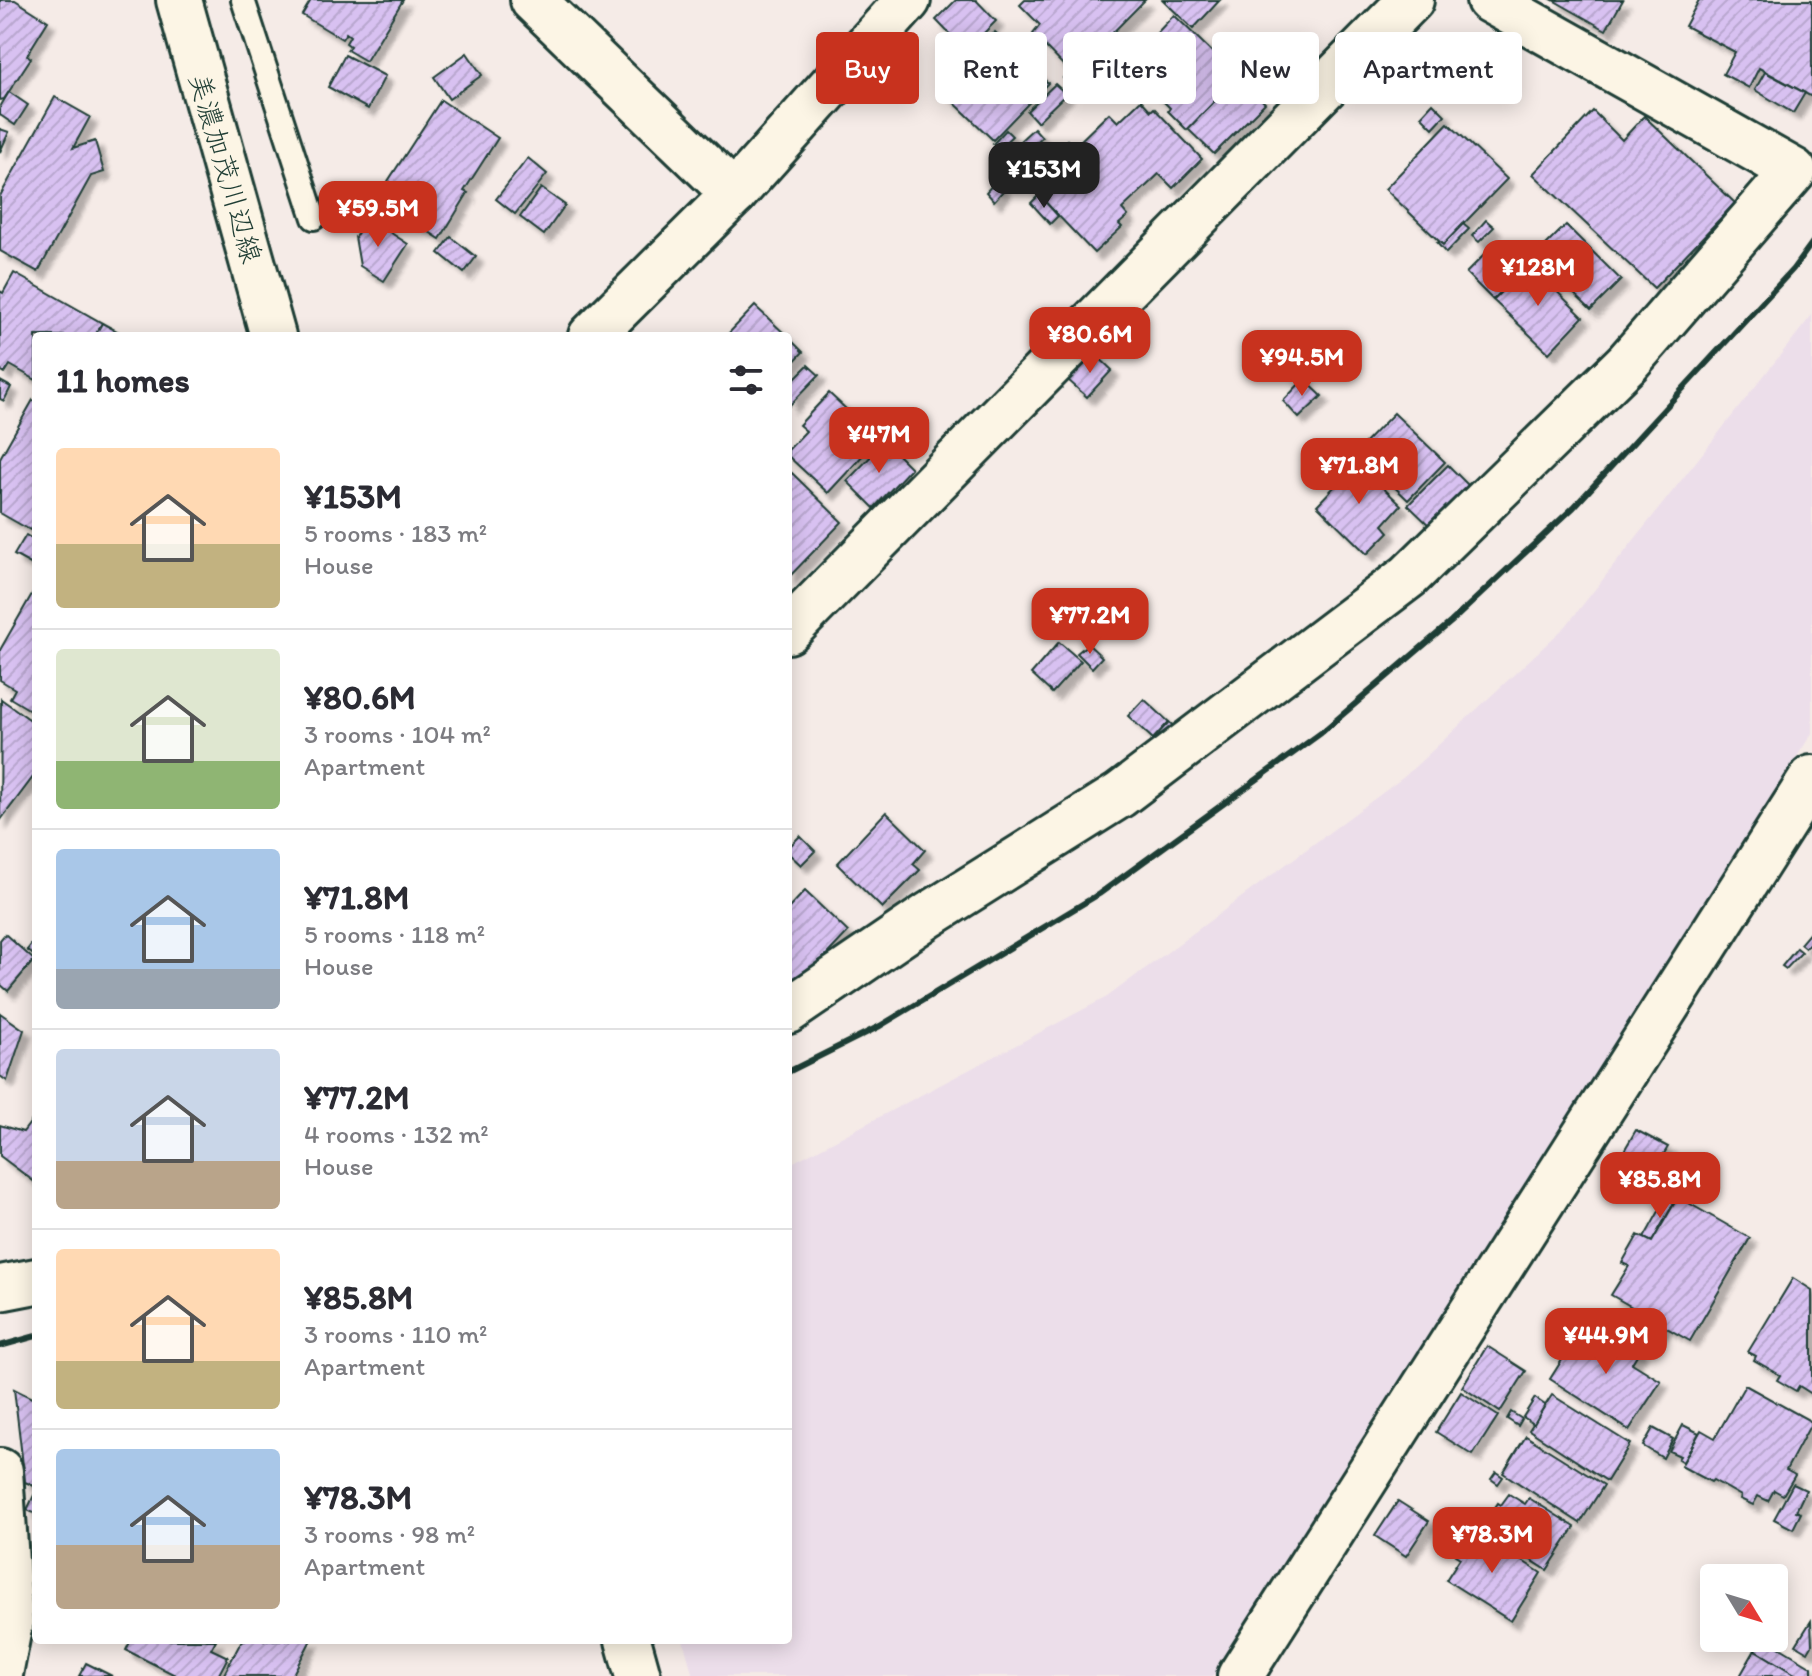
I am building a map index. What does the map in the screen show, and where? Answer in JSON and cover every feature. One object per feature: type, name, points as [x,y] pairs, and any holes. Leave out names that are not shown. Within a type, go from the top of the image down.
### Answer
[{"type":"street","name":"美濃加茂川辺線","points":[[179,0],[272,332]]},
{"type":"street","points":[[533,0],[734,194]]},
{"type":"street","points":[[595,332],[734,194],[908,0]]},
{"type":"street","points":[[792,627],[1411,0]]},
{"type":"street","points":[[792,1008],[929,915],[1120,795],[1409,576],[1628,362],[1794,171],[1489,0]]},
{"type":"street","points":[[1240,1676],[1812,778]]},
{"type":"street","points":[[0,1288],[32,1282]]},
{"type":"street","points":[[0,1471],[10,1622],[0,1674]]},
{"type":"street","points":[[629,1644],[638,1676]]},
{"type":"lane","points":[[243,0],[314,218]]},
{"type":"shaded area","points":[[1812,315],[1812,733],[1214,1676],[693,1676],[684,1644],[792,1644],[792,1163],[1107,997],[1404,777],[1566,626]]},
{"type":"building","points":[[0,0],[15,0],[48,21],[27,55],[31,58],[4,99],[0,100]]},
{"type":"building","points":[[311,0],[403,0],[366,61],[347,50],[350,46],[346,43],[350,36],[346,33],[342,39],[302,15]]},
{"type":"building","points":[[956,0],[976,0],[996,21],[985,32],[948,32],[936,20]]},
{"type":"building","points":[[1025,0],[1145,0],[1113,32],[1063,32],[1063,65],[1047,48],[1047,32],[1035,32],[1040,25],[1020,5]]},
{"type":"building","points":[[1163,0],[1220,0],[1193,29]]},
{"type":"building","points":[[1553,0],[1623,0],[1606,30]]},
{"type":"building","points":[[1699,0],[1812,0],[1812,97],[1759,68],[1749,88],[1723,74],[1735,52],[1685,26]]},
{"type":"building","points":[[1174,15],[1192,32],[1158,32]]},
{"type":"building","points":[[1196,36],[1212,52],[1212,104],[1187,130],[1168,111],[1170,108],[1166,104],[1196,104]]},
{"type":"building","points":[[467,53],[482,75],[449,99],[434,77]]},
{"type":"building","points":[[345,55],[385,76],[368,109],[328,87]]},
{"type":"building","points":[[1765,72],[1805,93],[1793,113],[1755,90]]},
{"type":"building","points":[[1055,84],[1063,91],[1063,97],[1037,122],[1027,111],[1034,104],[1047,104],[1047,92]]},
{"type":"building","points":[[9,92],[28,105],[15,125],[0,115],[0,107]]},
{"type":"building","points":[[55,97],[90,117],[73,148],[95,141],[104,172],[91,176],[38,272],[0,251],[0,196]]},
{"type":"building","points":[[441,100],[498,138],[464,191],[468,193],[440,239],[377,198]]},
{"type":"building","points":[[956,104],[1028,104],[993,140]]},
{"type":"building","points":[[1137,104],[1145,104],[1151,111],[1154,108],[1202,159],[1173,188],[1159,174],[1122,209],[1128,216],[1119,224],[1122,227],[1094,253],[1033,189],[1048,175],[1040,167],[1067,140],[1074,147],[1109,113],[1118,122]]},
{"type":"building","points":[[1212,104],[1264,104],[1214,154],[1188,129]]},
{"type":"building","points":[[1432,104],[1445,115],[1433,128],[1421,116]]},
{"type":"building","points":[[1593,111],[1622,140],[1644,116],[1735,203],[1654,288],[1533,174]]},
{"type":"building","points":[[1448,123],[1507,179],[1443,245],[1385,189]]},
{"type":"building","points":[[1034,128],[1042,137],[1030,149],[1021,140]]},
{"type":"building","points":[[0,129],[9,132],[0,152]]},
{"type":"building","points":[[1006,130],[1012,136],[998,149],[993,144]]},
{"type":"building","points":[[1024,142],[1038,156],[1013,183],[998,169]]},
{"type":"building","points":[[528,158],[547,174],[515,214],[496,199]]},
{"type":"building","points":[[996,181],[1004,190],[994,201],[986,192]]},
{"type":"building","points":[[541,188],[565,205],[544,235],[520,217]]},
{"type":"building","points":[[1039,195],[1058,216],[1050,224],[1031,203]]},
{"type":"building","points":[[368,218],[408,244],[384,281],[360,266],[355,237]]},
{"type":"building","points":[[1486,220],[1494,227],[1479,242],[1472,236]]},
{"type":"building","points":[[1463,224],[1469,229],[1446,253],[1437,243],[1443,245]]},
{"type":"building","points":[[1566,225],[1621,280],[1591,310],[1535,256]]},
{"type":"building","points":[[451,237],[476,257],[464,273],[439,253]]},
{"type":"building","points":[[1499,240],[1526,266],[1493,300],[1466,273]]},
{"type":"building","points":[[1529,264],[1583,317],[1549,353],[1493,300]]},
{"type":"building","points":[[14,273],[102,323],[97,332],[32,332],[32,378],[10,365],[5,373],[0,370],[0,291],[3,293]]},
{"type":"building","points":[[755,306],[783,332],[730,332]]},
{"type":"building","points":[[102,323],[119,332],[97,332]]},
{"type":"building","points":[[792,341],[803,352],[792,364]]},
{"type":"building","points":[[1093,352],[1112,370],[1087,397],[1068,380]]},
{"type":"building","points":[[808,365],[819,375],[792,403],[792,381]]},
{"type":"building","points":[[1304,379],[1322,396],[1299,418],[1283,401]]},
{"type":"building","points":[[0,381],[11,387],[4,401],[0,399]]},
{"type":"building","points":[[829,393],[878,439],[828,493],[792,460],[792,446],[806,431],[799,425]]},
{"type":"building","points":[[32,402],[30,530],[0,513],[0,458]]},
{"type":"building","points":[[1394,413],[1445,462],[1408,500],[1357,451]]},
{"type":"building","points":[[885,442],[911,468],[874,508],[847,481]]},
{"type":"building","points":[[1351,457],[1401,505],[1383,525],[1389,532],[1367,554],[1317,505],[1337,484],[1331,478]]},
{"type":"building","points":[[1448,465],[1474,491],[1435,531],[1408,505]]},
{"type":"building","points":[[792,473],[842,522],[792,574]]},
{"type":"building","points":[[26,535],[32,539],[32,565],[14,555]]},
{"type":"building","points":[[32,594],[30,710],[10,698],[15,689],[0,680],[0,650]]},
{"type":"building","points":[[1059,642],[1081,661],[1052,693],[1031,674]]},
{"type":"building","points":[[1088,644],[1102,657],[1092,668],[1077,653]]},
{"type":"building","points":[[1,699],[32,721],[32,778],[0,821]]},
{"type":"building","points":[[1144,699],[1169,722],[1153,739],[1128,716]]},
{"type":"building","points":[[1169,722],[1186,737],[1172,753],[1155,737]]},
{"type":"building","points":[[886,812],[925,850],[913,864],[920,870],[882,908],[837,864]]},
{"type":"building","points":[[800,836],[815,851],[801,865],[792,857],[792,844]]},
{"type":"building","points":[[805,891],[848,932],[798,985],[792,980],[792,905]]},
{"type":"building","points":[[1812,930],[1812,940],[1805,948],[1800,944]]},
{"type":"building","points":[[5,934],[32,958],[32,962],[8,991],[0,984],[0,940]]},
{"type":"building","points":[[1797,948],[1802,952],[1786,969],[1782,966]]},
{"type":"building","points":[[0,1013],[24,1030],[7,1081],[0,1076]]},
{"type":"building","points":[[32,1120],[32,1180],[0,1156],[0,1125],[23,1132]]},
{"type":"building","points":[[1636,1130],[1668,1147],[1656,1167],[1625,1149]]},
{"type":"building","points":[[1667,1197],[1675,1201],[1652,1242],[1644,1238]]},
{"type":"building","points":[[1678,1197],[1750,1238],[1690,1341],[1663,1326],[1660,1333],[1639,1323],[1644,1314],[1611,1295],[1629,1266],[1622,1263],[1638,1235],[1652,1242]]},
{"type":"building","points":[[1793,1278],[1812,1290],[1812,1394],[1799,1386],[1796,1391],[1777,1380],[1780,1375],[1754,1360],[1756,1356],[1748,1352]]},
{"type":"building","points":[[1599,1324],[1640,1350],[1632,1363],[1661,1381],[1629,1430],[1550,1379],[1581,1330],[1591,1337]]},
{"type":"building","points":[[1487,1346],[1526,1371],[1500,1412],[1462,1387]]},
{"type":"building","points":[[1745,1385],[1812,1422],[1786,1470],[1795,1475],[1783,1495],[1774,1490],[1768,1501],[1758,1496],[1753,1505],[1713,1480],[1711,1482],[1681,1466],[1701,1430],[1715,1438]]},
{"type":"building","points":[[14,1389],[32,1398],[32,1485],[25,1482]]},
{"type":"building","points":[[1461,1392],[1498,1416],[1473,1455],[1436,1432]]},
{"type":"building","points":[[1552,1395],[1630,1444],[1607,1481],[1529,1430]]},
{"type":"building","points":[[1535,1398],[1545,1405],[1534,1424],[1523,1417]]},
{"type":"building","points":[[1511,1412],[1522,1419],[1518,1426],[1507,1419]]},
{"type":"building","points":[[1683,1425],[1699,1433],[1683,1462],[1678,1459],[1680,1456],[1669,1451]]},
{"type":"building","points":[[1653,1428],[1673,1439],[1663,1458],[1643,1446]]},
{"type":"building","points":[[1526,1436],[1604,1485],[1580,1523],[1503,1473]]},
{"type":"building","points":[[1496,1472],[1503,1477],[1498,1484],[1491,1479]]},
{"type":"building","points":[[1793,1484],[1806,1490],[1796,1511],[1801,1513],[1793,1529],[1774,1519]]},
{"type":"building","points":[[1509,1494],[1525,1504],[1529,1498],[1575,1527],[1547,1570],[1481,1528],[1498,1503],[1501,1505]]},
{"type":"building","points":[[1398,1501],[1429,1521],[1406,1556],[1375,1536]]},
{"type":"building","points":[[1472,1528],[1541,1573],[1511,1621],[1446,1580],[1460,1558],[1455,1555]]},
{"type":"building","points":[[1811,1621],[1812,1645],[1808,1652],[1796,1645]]},
{"type":"building","points":[[129,1644],[214,1644],[211,1649],[228,1657],[218,1676],[177,1676],[126,1650]]},
{"type":"building","points":[[240,1644],[309,1644],[292,1676],[223,1676]]},
{"type":"building","points":[[1754,1652],[1758,1652],[1798,1676],[1740,1676]]},
{"type":"building","points":[[1758,1652],[1787,1652],[1812,1667],[1812,1676],[1798,1676]]},
{"type":"building","points":[[86,1663],[112,1676],[79,1676]]},
{"type":"railway","points":[[792,1070],[880,1026],[1099,894],[1321,733],[1451,622],[1574,507],[1793,269],[1812,243]]},
{"type":"railway","points":[[0,1346],[32,1337]]}]
